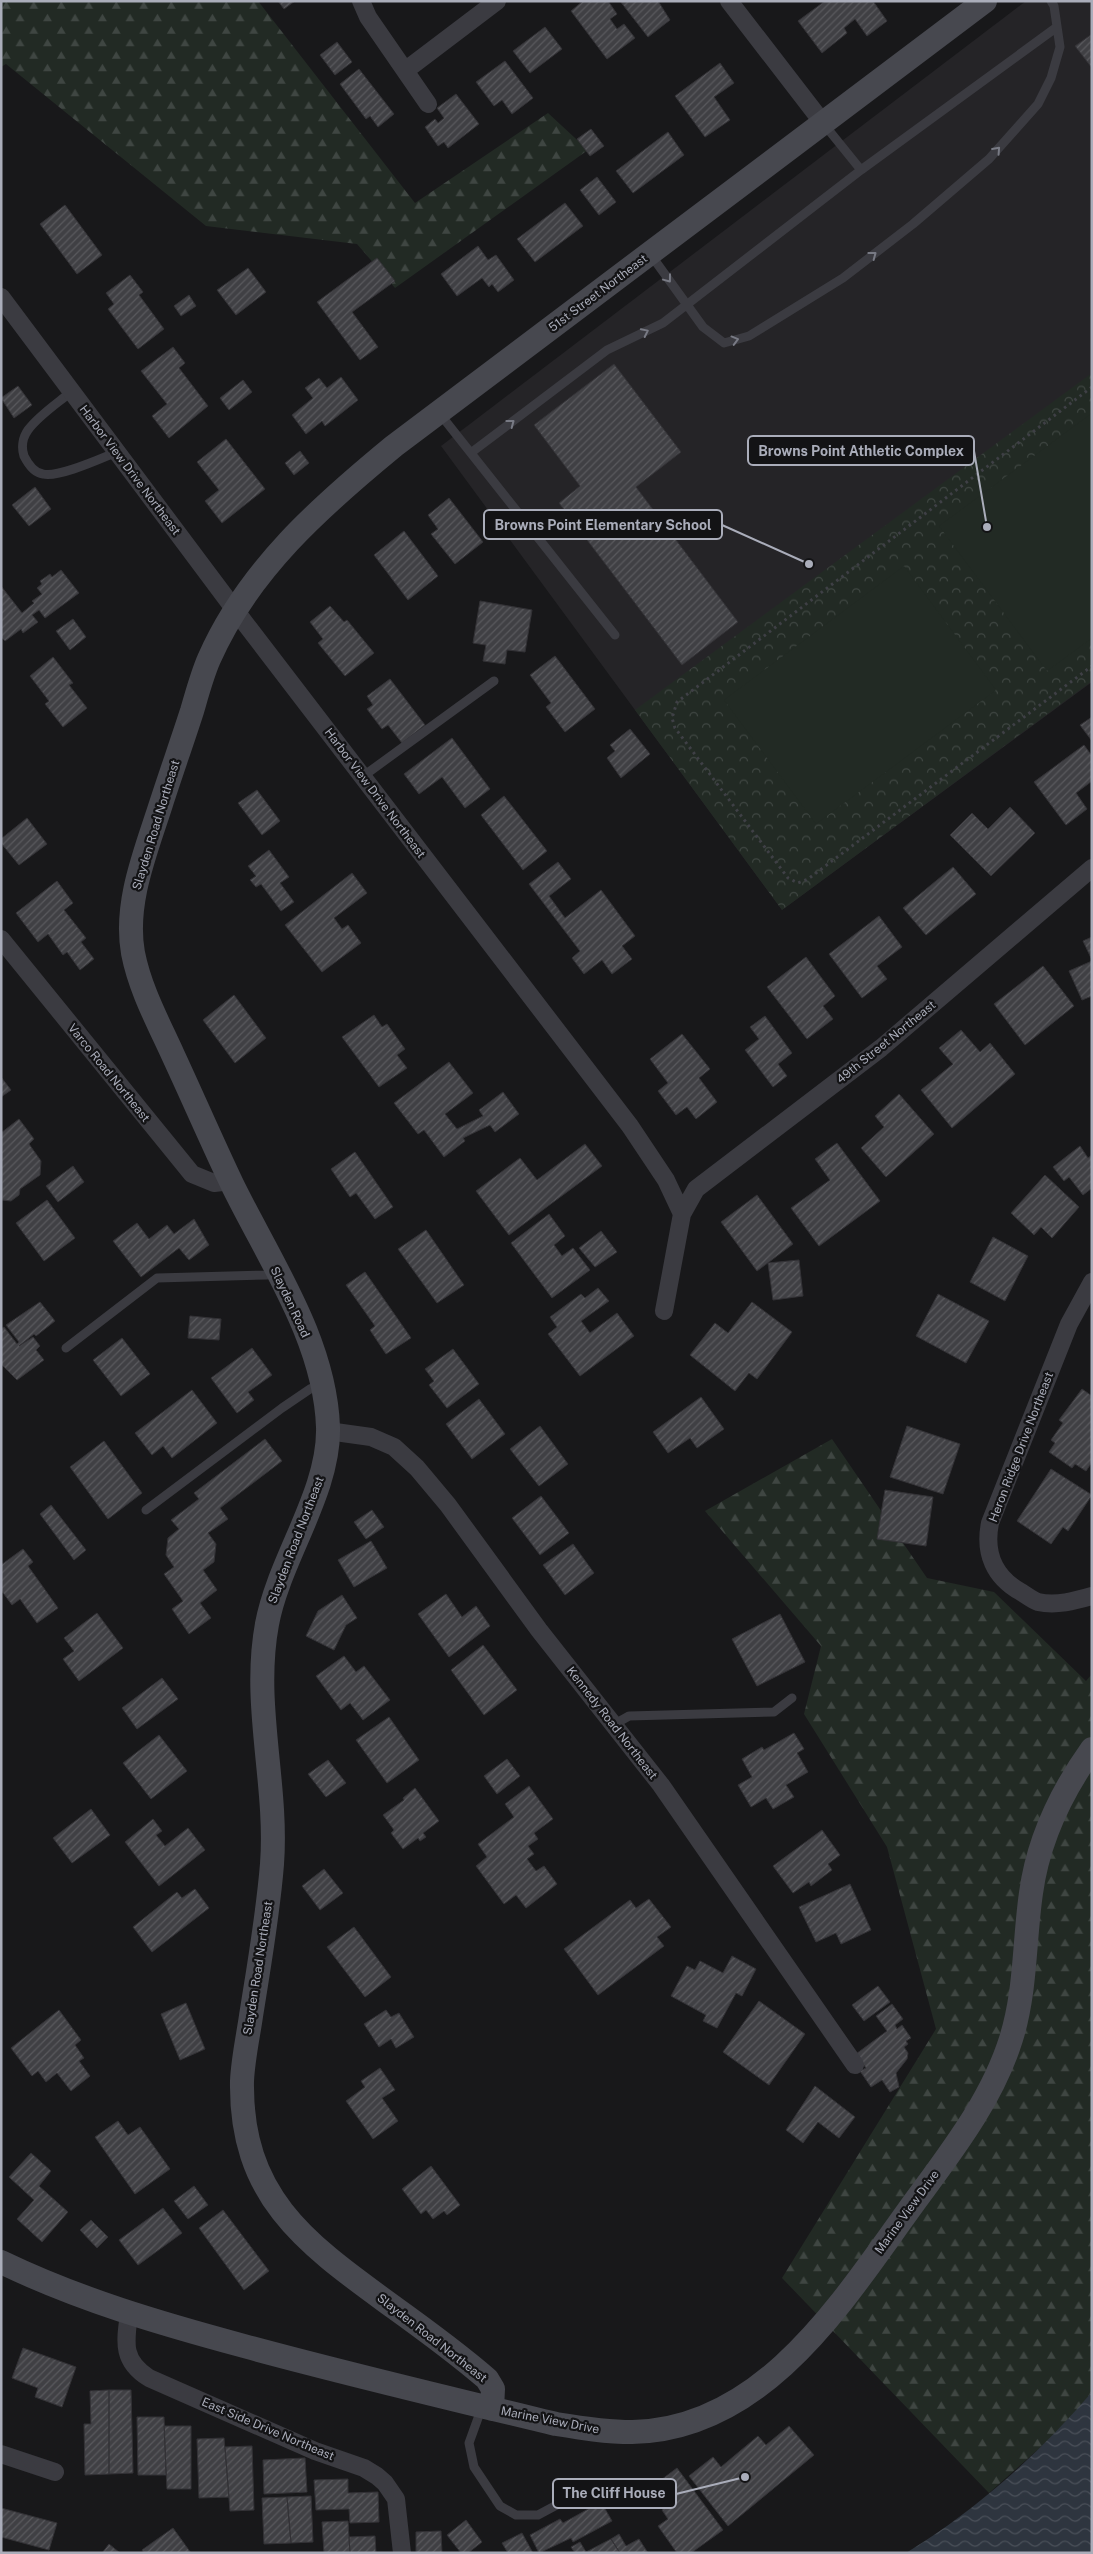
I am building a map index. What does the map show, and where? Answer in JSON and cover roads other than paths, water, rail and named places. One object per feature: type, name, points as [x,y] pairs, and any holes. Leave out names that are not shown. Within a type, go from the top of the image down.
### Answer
[{"type":"street","points":[[361,1],[368,17],[428,104]]},
{"type":"street","points":[[406,70],[497,1]]},
{"type":"street","points":[[729,1],[823,123]]},
{"type":"street","name":"51st Street Northeast","points":[[235,610],[283,546],[339,491],[439,413],[985,1]]},
{"type":"street","name":"Harbor View Drive Northeast","points":[[1,297],[235,610],[641,1141],[666,1180],[682,1214]]},
{"type":"street","name":"Slayden Road Northeast","points":[[230,1181],[148,999],[133,951],[132,900],[208,660],[235,610]]},
{"type":"street","name":"49th Street Northeast","points":[[682,1214],[696,1189],[881,1048],[1092,868]]},
{"type":"street","name":"Varco Road Northeast","points":[[1,939],[192,1174],[214,1184],[230,1181]]},
{"type":"street","name":"Slayden Road","points":[[230,1181],[276,1271],[304,1332],[322,1384],[328,1431]]},
{"type":"street","points":[[664,1311],[682,1214]]},
{"type":"street","name":"Heron Ridge Drive Northeast","points":[[1092,1282],[1069,1324],[988,1534],[989,1556],[994,1567],[1012,1588],[1037,1602],[1067,1603],[1092,1596]]},
{"type":"street","name":"Slayden Road Northeast","points":[[328,1431],[321,1477],[271,1602],[263,1647],[262,1692],[272,1806],[272,1860],[265,1930],[242,2080],[246,2127],[254,2160],[270,2194],[302,2236],[335,2265],[487,2379],[493,2389],[487,2408]]},
{"type":"street","name":"Kennedy Road Northeast","points":[[328,1431],[371,1437],[394,1448],[417,1468],[660,1785],[856,2065]]},
{"type":"street","name":"Marine View Drive","points":[[487,2408],[594,2430],[634,2432],[663,2428],[696,2419],[754,2390],[798,2354],[853,2287],[963,2135],[980,2107],[1005,2057],[1017,2015],[1031,1891],[1040,1852],[1058,1805],[1073,1775],[1092,1749]]},
{"type":"street","points":[[1,2262],[37,2279],[129,2314],[276,2355],[487,2408]]},
{"type":"street","name":"East Side Drive Northeast","points":[[129,2314],[126,2339],[127,2351],[136,2370],[149,2378],[316,2451],[364,2468],[385,2482],[396,2499],[402,2553]]},
{"type":"street","points":[[1,2454],[55,2472]]},
{"type":"lane","points":[[650,254],[687,303],[703,328],[724,343],[749,336],[850,272],[913,224],[989,159],[1038,104],[1050,78],[1060,47],[1054,6],[1051,1]]},
{"type":"lane","points":[[472,452],[607,350],[663,323],[861,170],[1057,26]]},
{"type":"lane","points":[[823,123],[861,170]]},
{"type":"lane","points":[[72,392],[28,430],[22,443],[24,454],[31,467],[42,474],[49,475],[85,465],[118,452]]},
{"type":"lane","points":[[439,413],[472,452],[615,635]]},
{"type":"lane","points":[[362,777],[494,681]]},
{"type":"lane","points":[[66,1348],[156,1278],[267,1275],[276,1271]]},
{"type":"lane","points":[[146,1510],[282,1408],[310,1389],[322,1384]]},
{"type":"lane","points":[[613,1725],[629,1716],[774,1712],[792,1698]]},
{"type":"lane","points":[[487,2408],[469,2443],[474,2467],[500,2506],[516,2515],[538,2515],[566,2500]]},
{"type":"water","points":[[1092,2392],[1092,2553],[906,2553],[982,2500],[1028,2459]]},
{"type":"place","name":"Browns Point Athletic Complex","points":[[987,527]]},
{"type":"place","name":"Browns Point Elementary School","points":[[809,564]]},
{"type":"place","name":"The Cliff House","points":[[745,2477]]}]
